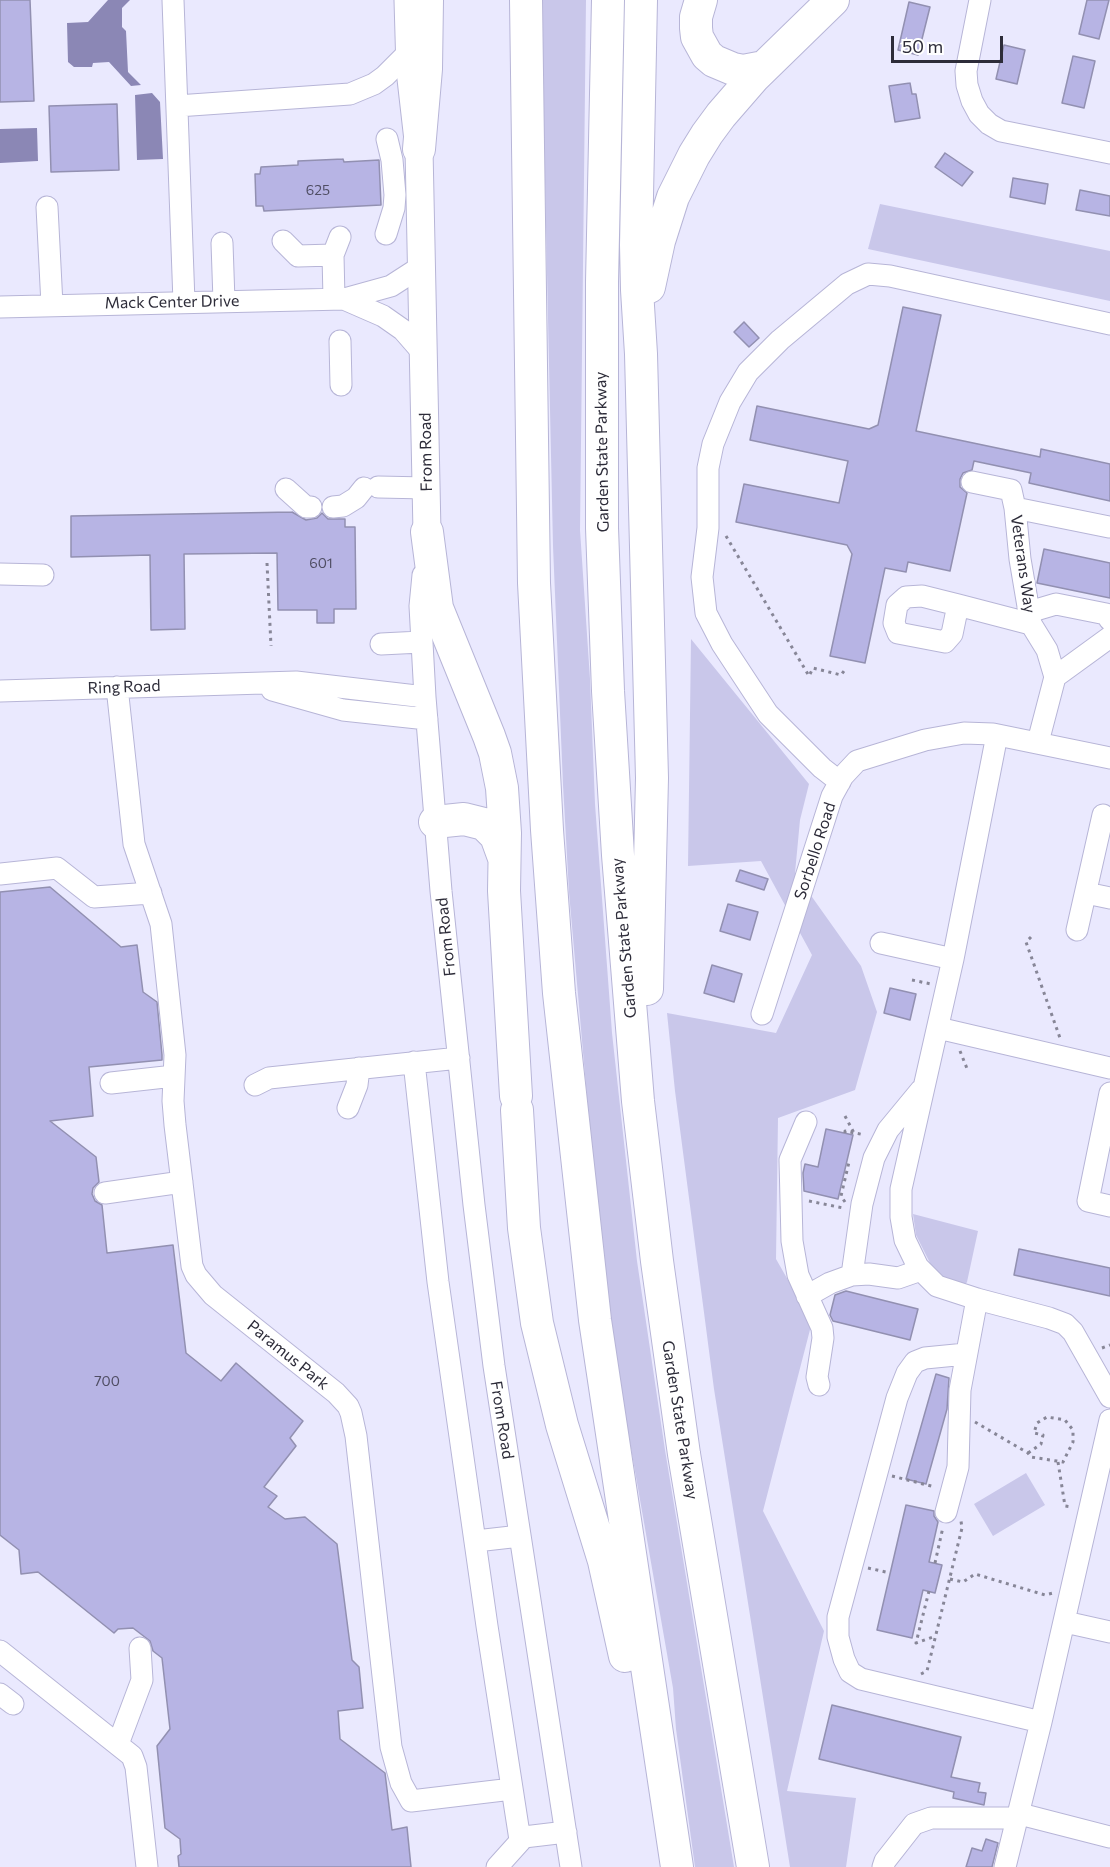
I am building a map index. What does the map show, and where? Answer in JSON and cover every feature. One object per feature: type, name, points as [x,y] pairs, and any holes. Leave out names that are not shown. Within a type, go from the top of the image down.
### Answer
[{"type":"highway","points":[[419,149],[426,69],[427,0]]},
{"type":"highway","points":[[526,0],[534,583],[555,946],[566,1076],[595,1320],[677,1867]]},
{"type":"highway","name":"Garden State Parkway","points":[[608,0],[601,364],[604,609],[618,866],[638,1101],[657,1261],[686,1466],[753,1867]]},
{"type":"highway","points":[[641,0],[636,245],[652,778],[647,995],[653,1087],[657,1261]]},
{"type":"highway","points":[[701,0],[696,17],[697,37],[708,55],[723,66],[733,69],[743,71],[764,68]]},
{"type":"highway","points":[[641,354],[648,290],[654,263],[673,197],[694,155],[707,134],[738,95],[833,0]]},
{"type":"highway","points":[[427,532],[437,608],[483,719],[499,769],[504,808],[504,891],[524,1228],[537,1323],[562,1425],[604,1561],[632,1688],[668,1807]]},
{"type":"highway","points":[[435,822],[464,819],[484,824],[496,836],[504,858]]},
{"type":"main road","name":"From Road","points":[[408,0],[410,70],[419,149],[427,532]]},
{"type":"street","points":[[173,0],[184,302]]},
{"type":"street","points":[[980,0],[966,71],[967,85],[979,114],[1001,131],[1110,153]]},
{"type":"street","points":[[177,106],[350,94],[374,84],[410,51]]},
{"type":"street","points":[[386,234],[394,208],[395,195],[392,160],[387,139]]},
{"type":"street","points":[[47,207],[52,305]]},
{"type":"street","points":[[284,241],[298,256],[337,246],[339,299]]},
{"type":"street","points":[[222,243],[224,301]]},
{"type":"street","name":"Mack Center Drive","points":[[0,307],[339,299],[391,286],[422,266]]},
{"type":"street","points":[[840,782],[822,768],[768,714],[722,644],[706,613],[702,577],[708,528],[708,468],[713,444],[736,392],[748,372],[780,340],[847,284],[868,274],[890,276],[1110,324]]},
{"type":"street","name":"Mack Center Drive","points":[[339,299],[383,316],[403,330],[423,353]]},
{"type":"street","points":[[340,341],[341,385]]},
{"type":"street","name":"Veterans Way","points":[[972,482],[1011,490],[1030,618],[1047,650],[1055,677]]},
{"type":"street","points":[[333,507],[343,506],[371,487],[427,488]]},
{"type":"street","points":[[286,489],[306,507],[311,507]]},
{"type":"street","points":[[1015,508],[1109,527]]},
{"type":"street","name":"From Road","points":[[427,532],[420,606],[424,697],[459,1058],[494,1366],[571,1867]]},
{"type":"street","points":[[0,574],[43,575]]},
{"type":"street","points":[[958,604],[1030,618],[1056,604],[1106,614],[1110,620]]},
{"type":"street","points":[[1038,742],[1055,677],[1110,637]]},
{"type":"street","points":[[381,644],[421,642]]},
{"type":"street","name":"Ring Road","points":[[0,691],[296,682],[424,697]]},
{"type":"street","points":[[248,684],[334,709],[427,719]]},
{"type":"street","name":"Paramus Park","points":[[117,687],[131,824],[137,853],[161,924],[175,1055],[173,1101],[190,1257],[196,1275],[213,1294],[336,1393],[351,1413],[357,1446],[391,1747],[405,1791],[411,1801],[512,1789]]},
{"type":"street","name":"Sorbello Road","points":[[762,1014],[832,796],[857,761],[925,740],[964,733],[997,735],[1038,742],[1110,758]]},
{"type":"street","points":[[997,735],[953,959],[901,1189],[901,1217],[905,1240],[921,1270],[937,1286],[1065,1324],[1073,1332],[1110,1397]]},
{"type":"street","points":[[1077,930],[1103,815]]},
{"type":"street","points":[[0,873],[57,868],[94,897],[151,893]]},
{"type":"street","points":[[1086,893],[1110,898]]},
{"type":"street","points":[[881,943],[953,959]]},
{"type":"street","points":[[938,1028],[1110,1068]]},
{"type":"street","points":[[255,1085],[269,1078],[459,1058]]},
{"type":"street","points":[[414,1062],[438,1282],[520,1840]]},
{"type":"street","points":[[348,1108],[357,1085],[359,1068]]},
{"type":"street","points":[[111,1083],[174,1076]]},
{"type":"street","points":[[852,1275],[862,1204],[874,1158],[888,1130],[925,1085]]},
{"type":"street","points":[[1110,1093],[1088,1201],[1110,1206]]},
{"type":"street","points":[[806,1122],[790,1160],[792,1241],[798,1275],[822,1328],[823,1338],[817,1377],[819,1384]]},
{"type":"street","points":[[105,1193],[182,1182]]},
{"type":"street","points":[[807,1296],[830,1283],[852,1275],[869,1274],[898,1278],[921,1270]]},
{"type":"street","points":[[946,1512],[958,1467],[958,1412],[977,1299]]},
{"type":"street","points":[[966,1354],[938,1355],[915,1362],[907,1373],[896,1401],[838,1617],[838,1637],[850,1672],[861,1679],[1041,1722]]},
{"type":"street","points":[[1005,1867],[1065,1622],[1110,1420]]},
{"type":"street","points":[[476,1541],[520,1536]]},
{"type":"street","points":[[1065,1622],[1110,1632]]},
{"type":"street","points":[[118,1744],[142,1680],[140,1648]]},
{"type":"street","points":[[0,1651],[128,1752],[135,1761],[147,1867]]},
{"type":"street","points":[[883,1867],[885,1861],[914,1824],[931,1818],[1019,1816],[1110,1838]]},
{"type":"street","points":[[497,1867],[524,1837],[566,1832]]},
{"type":"path","points":[[727,529],[726,538],[809,676],[813,668],[842,675],[844,671]]},
{"type":"path","points":[[267,563],[271,646]]},
{"type":"path","points":[[1030,937],[1026,942],[1061,1040]]},
{"type":"path","points":[[845,1116],[854,1133]]},
{"type":"path","points":[[845,1133],[845,1131],[865,1135]]},
{"type":"path","points":[[847,1162],[849,1162],[841,1196],[842,1200],[849,1205]]},
{"type":"path","points":[[806,1200],[849,1211]]},
{"type":"path","points":[[958,1412],[1028,1453],[1031,1457],[1058,1462],[1063,1462],[1073,1442],[1073,1430],[1065,1419],[1047,1418],[1037,1423],[1034,1433],[1043,1435],[1041,1444],[1028,1453]]},
{"type":"path","points":[[1058,1462],[1065,1506],[1075,1507]]},
{"type":"path","points":[[888,1478],[898,1477],[952,1491]]},
{"type":"path","points":[[914,1677],[927,1671],[950,1579],[962,1528],[961,1520],[954,1514],[946,1512],[935,1563]]},
{"type":"path","points":[[863,1567],[890,1573]]},
{"type":"path","points":[[950,1579],[963,1582],[975,1574],[1045,1595],[1060,1590]]},
{"type":"path","points":[[929,1591],[916,1643],[936,1636]]},
{"type":"shaded area","points":[[108,0],[130,0],[122,8],[122,27],[126,31],[128,72],[141,85],[131,86],[109,62],[93,63],[92,67],[74,67],[68,62],[67,23],[88,22]]},
{"type":"shaded area","points":[[541,0],[586,0],[580,530],[590,679],[595,804],[612,1033],[637,1261],[665,1450],[734,1867],[695,1867],[676,1729],[673,1688],[622,1397],[599,1235],[569,892],[563,785],[553,546]]},
{"type":"shaded area","points":[[152,93],[160,102],[163,159],[137,160],[135,95]]},
{"type":"shaded area","points":[[37,128],[38,161],[0,163],[0,129]]},
{"type":"shaded area","points":[[880,204],[1110,251],[1110,301],[868,249]]},
{"type":"shaded area","points":[[691,639],[809,784],[800,820],[795,873],[861,966],[877,1012],[855,1090],[778,1118],[776,1259],[812,1322],[763,1511],[824,1631],[787,1791],[856,1798],[846,1867],[790,1867],[714,1389],[667,1013],[776,1033],[812,955],[761,861],[688,866]]},
{"type":"shaded area","points":[[913,1214],[978,1231],[967,1282],[963,1288],[949,1284],[932,1267],[916,1235]]},
{"type":"shaded area","points":[[1026,1473],[1045,1505],[993,1536],[974,1504]]},
{"type":"building","points":[[0,0],[30,0],[34,101],[0,102]]},
{"type":"building","points":[[1087,0],[1109,0],[1099,39],[1079,34]]},
{"type":"building","points":[[909,2],[930,7],[918,55],[898,50]]},
{"type":"building","points":[[1004,45],[1025,50],[1017,84],[996,79]]},
{"type":"building","points":[[1073,56],[1095,61],[1084,108],[1062,103]]},
{"type":"building","points":[[910,83],[912,94],[916,94],[920,118],[895,122],[889,86]]},
{"type":"building","points":[[117,104],[119,170],[51,172],[49,106]]},
{"type":"building","points":[[945,153],[973,172],[962,186],[935,167]]},
{"type":"building","points":[[343,159],[344,162],[379,160],[381,205],[264,211],[263,206],[256,206],[255,174],[260,174],[261,167],[298,165],[298,161]]},
{"type":"building","points":[[1013,178],[1048,184],[1045,204],[1010,197]]},
{"type":"building","points":[[1080,190],[1110,196],[1110,216],[1076,210]]},
{"type":"building","points":[[903,307],[941,315],[916,431],[1040,457],[1041,449],[1110,464],[1110,501],[1029,483],[1031,473],[974,461],[972,470],[963,473],[960,479],[960,487],[967,493],[950,571],[908,562],[906,572],[885,568],[865,663],[830,656],[852,554],[847,545],[736,522],[744,484],[839,503],[848,461],[750,440],[757,406],[869,429],[878,425]]},
{"type":"building","points":[[744,322],[759,338],[749,347],[734,332]]},
{"type":"building","points":[[292,512],[306,520],[317,518],[322,513],[328,519],[345,519],[345,527],[355,527],[356,609],[334,609],[334,623],[317,623],[317,610],[278,610],[277,553],[184,554],[185,629],[151,630],[150,555],[71,557],[71,516]]},
{"type":"building","points":[[1044,549],[1110,563],[1110,598],[1037,583]]},
{"type":"building","points":[[740,870],[768,879],[764,890],[736,881]]},
{"type":"building","points":[[50,887],[121,947],[137,945],[143,992],[157,1002],[162,1060],[89,1067],[93,1116],[50,1121],[96,1157],[99,1182],[93,1188],[92,1194],[95,1201],[102,1205],[107,1253],[173,1245],[186,1353],[221,1381],[236,1363],[303,1421],[290,1438],[296,1446],[264,1487],[277,1496],[268,1507],[285,1519],[305,1517],[337,1544],[352,1660],[359,1667],[363,1708],[338,1711],[340,1739],[385,1773],[392,1830],[407,1827],[411,1867],[179,1867],[180,1839],[165,1828],[157,1746],[170,1729],[162,1658],[153,1651],[150,1641],[133,1628],[118,1629],[114,1633],[38,1572],[21,1574],[19,1550],[0,1535],[0,892]]},
{"type":"building","points":[[728,904],[758,912],[750,940],[720,931]]},
{"type":"building","points":[[712,965],[742,974],[734,1002],[704,993]]},
{"type":"building","points":[[890,988],[916,994],[910,1020],[884,1013]]},
{"type":"building","points":[[826,1129],[853,1135],[838,1199],[804,1191],[805,1164],[818,1167]]},
{"type":"building","points":[[1019,1249],[1110,1268],[1110,1296],[1014,1275]]},
{"type":"building","points":[[846,1291],[918,1309],[910,1340],[833,1321],[830,1315],[835,1295]]},
{"type":"building","points":[[936,1374],[949,1378],[947,1409],[926,1484],[906,1479]]},
{"type":"building","points":[[906,1505],[934,1511],[938,1522],[929,1562],[942,1565],[935,1593],[923,1590],[912,1638],[877,1630]]},
{"type":"building","points":[[832,1705],[961,1737],[951,1777],[980,1783],[978,1792],[986,1793],[984,1805],[953,1798],[954,1792],[819,1759]]},
{"type":"building","points":[[986,1839],[998,1843],[992,1867],[966,1867],[972,1848],[982,1851]]}]
